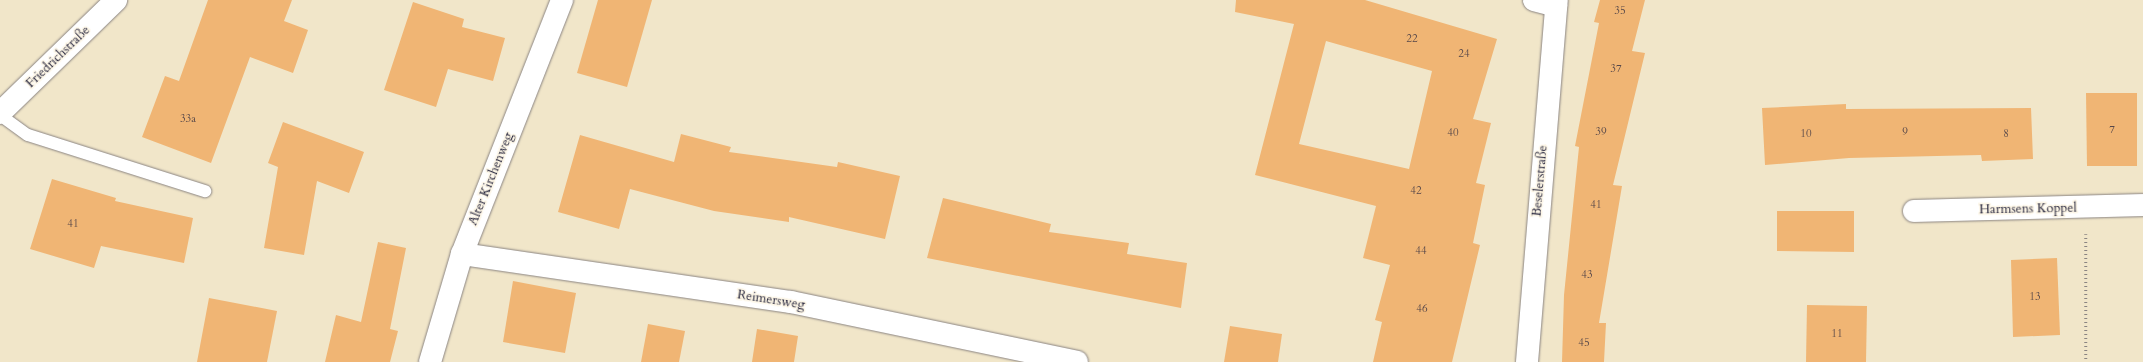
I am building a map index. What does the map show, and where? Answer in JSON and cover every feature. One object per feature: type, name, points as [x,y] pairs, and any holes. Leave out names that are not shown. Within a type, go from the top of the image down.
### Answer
[{"type":"street","name":"Friedrichstraße","points":[[0,114],[116,0]]},
{"type":"street","name":"Alter Kirchenweg","points":[[430,362],[462,254],[562,0]]},
{"type":"street","points":[[1534,0],[1556,3]]},
{"type":"street","name":"Beselerstraße","points":[[1527,362],[1556,3]]},
{"type":"street","name":"Harmsens Koppel","points":[[1914,212],[2143,206]]},
{"type":"street","name":"Reimersweg","points":[[462,254],[791,302],[1077,362]]},
{"type":"lane","points":[[0,114],[28,135],[205,191]]},
{"type":"path","points":[[2086,207],[2086,362]]},
{"type":"building","points":[[208,0],[292,0],[284,21],[308,30],[293,73],[250,57],[211,163],[142,137],[165,76],[179,81]]},
{"type":"building","points":[[598,0],[652,0],[627,87],[577,73]]},
{"type":"building","points":[[1236,0],[1365,0],[1497,39],[1473,119],[1491,123],[1476,183],[1485,185],[1473,243],[1480,245],[1452,362],[1373,362],[1382,322],[1375,320],[1390,265],[1363,258],[1376,206],[1255,175],[1294,24],[1235,12]],"holes":[[[1326,41],[1432,71],[1409,169],[1299,144]]]},
{"type":"building","points":[[1600,0],[1645,0],[1632,51],[1645,53],[1613,185],[1622,186],[1599,323],[1606,323],[1604,362],[1562,362],[1564,295],[1579,147],[1575,146],[1599,23],[1594,22]]},
{"type":"building","points":[[413,2],[464,19],[462,27],[505,38],[493,81],[448,69],[436,107],[384,90]]},
{"type":"building","points":[[2086,93],[2137,93],[2137,166],[2087,166]]},
{"type":"building","points":[[1846,104],[1846,109],[2031,108],[2033,159],[1982,161],[1981,155],[1849,158],[1765,165],[1762,108]]},
{"type":"building","points":[[283,122],[364,152],[349,193],[317,181],[304,255],[264,248],[278,167],[268,163]]},
{"type":"building","points":[[681,134],[731,147],[729,152],[837,167],[838,162],[900,176],[885,239],[789,217],[789,222],[714,211],[630,189],[619,229],[558,212],[580,135],[674,162]]},
{"type":"building","points":[[52,179],[116,198],[115,201],[193,218],[184,263],[101,246],[94,268],[30,249]]},
{"type":"building","points":[[943,198],[1051,224],[1049,232],[1129,243],[1127,254],[1187,263],[1181,308],[927,258]]},
{"type":"building","points":[[1777,211],[1854,211],[1854,252],[1777,251]]},
{"type":"building","points":[[378,242],[406,248],[390,329],[398,331],[390,362],[325,362],[336,315],[361,322]]},
{"type":"building","points":[[2057,258],[2060,335],[2013,337],[2011,260]]},
{"type":"building","points":[[513,281],[576,293],[565,353],[503,342]]},
{"type":"building","points":[[209,298],[277,311],[267,362],[197,362]]},
{"type":"building","points":[[1807,305],[1867,306],[1866,362],[1806,362]]},
{"type":"building","points":[[648,324],[685,331],[679,362],[641,362]]},
{"type":"building","points":[[1230,326],[1282,334],[1278,362],[1224,362]]},
{"type":"building","points":[[757,329],[798,336],[794,362],[752,362]]}]
